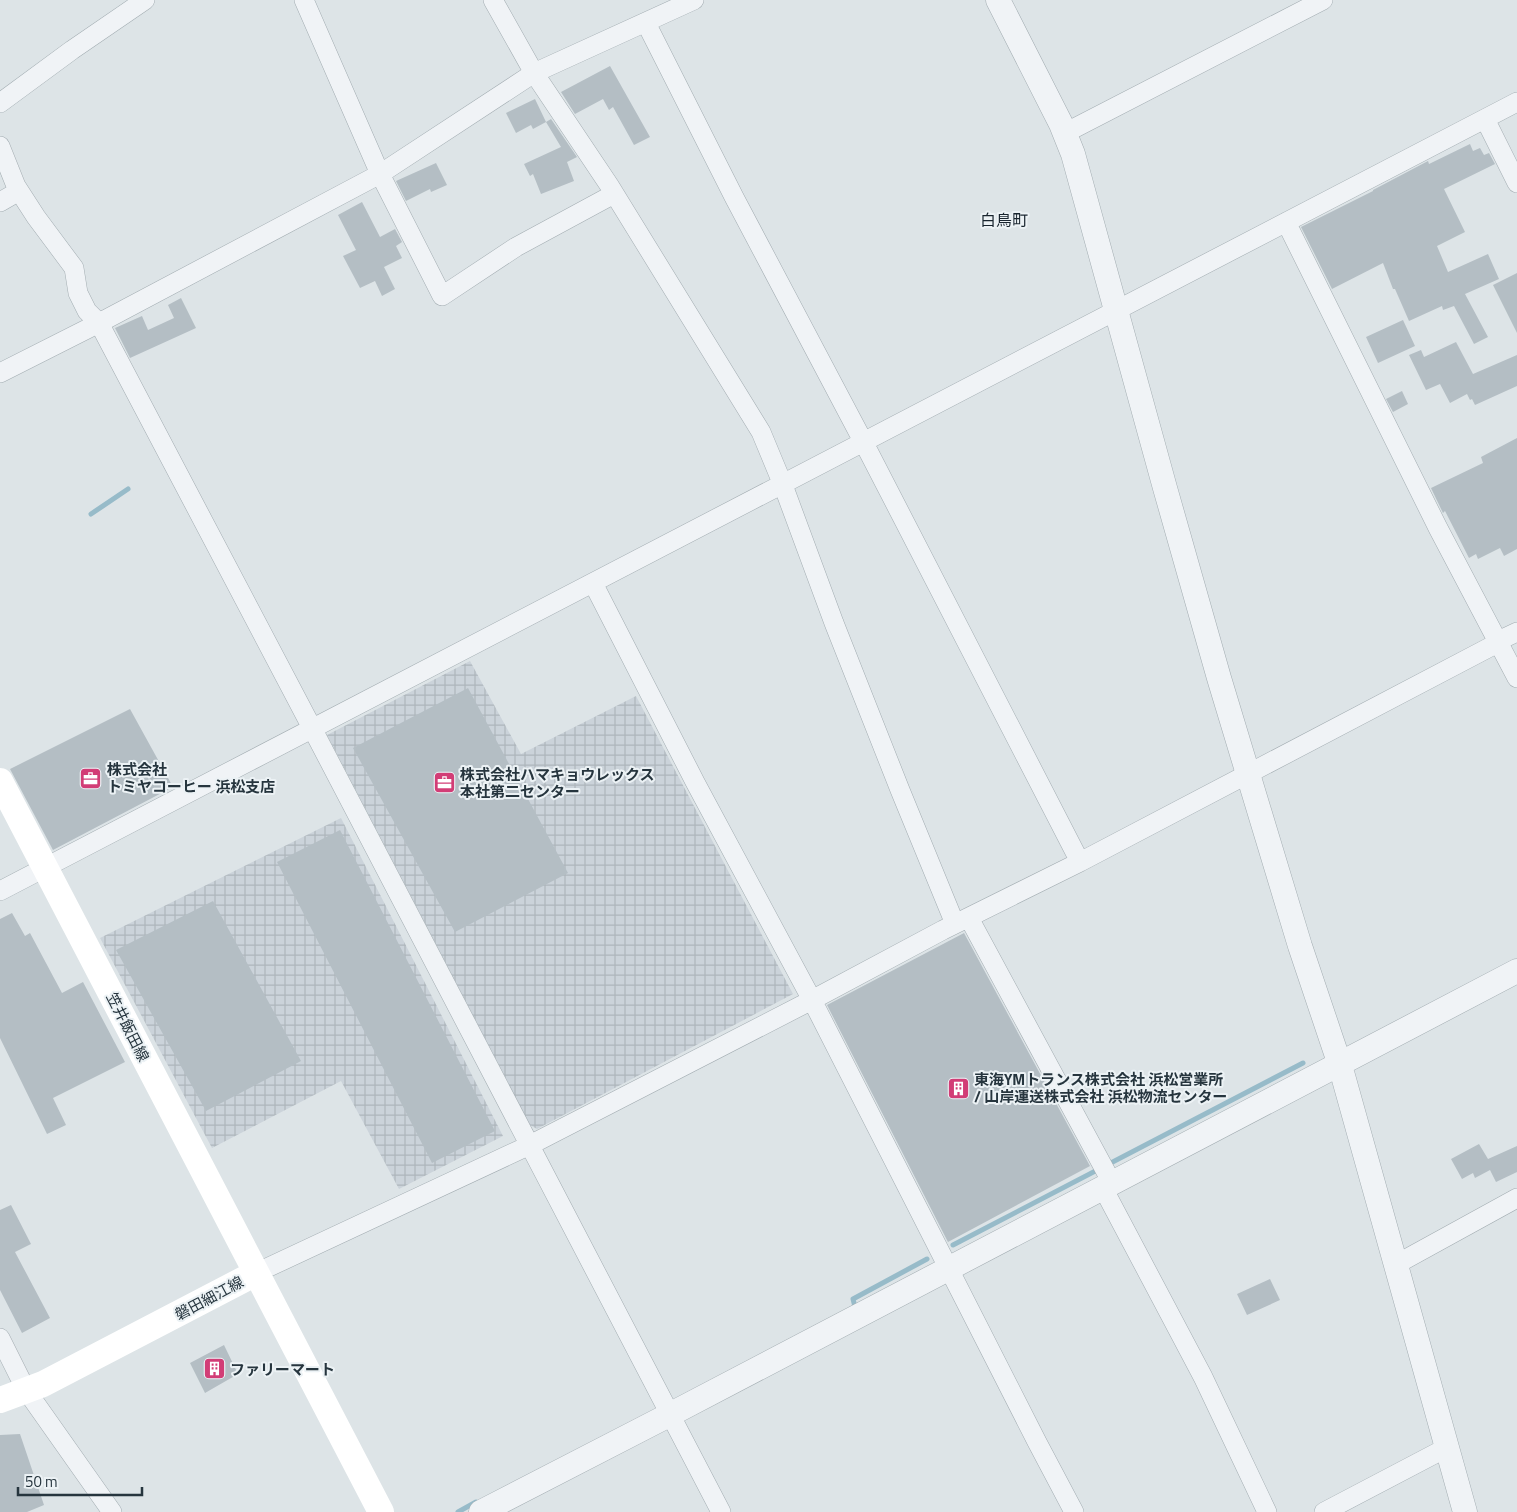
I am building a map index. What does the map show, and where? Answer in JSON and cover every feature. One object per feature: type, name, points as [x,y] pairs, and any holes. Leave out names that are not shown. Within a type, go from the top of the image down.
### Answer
[{"type":"main road","name":"笠井飯田線","points":[[0,781],[256,1273]]},
{"type":"main road","name":"磐田細江線","points":[[0,1400],[43,1384],[256,1273],[381,1512]]},
{"type":"street","points":[[0,103],[72,50],[145,0]]},
{"type":"street","points":[[304,0],[380,174],[442,296],[516,247],[614,194]]},
{"type":"street","points":[[493,0],[534,73],[614,194],[761,432],[783,485],[845,651],[962,921],[1105,1176],[1267,1512]]},
{"type":"street","points":[[0,373],[99,323],[380,174],[534,73],[694,0]]},
{"type":"street","points":[[998,0],[1065,133],[1073,154],[1170,507],[1300,946],[1340,1065],[1465,1512]]},
{"type":"street","points":[[1065,133],[1323,0]]},
{"type":"street","points":[[646,23],[734,197],[864,443],[1080,862]]},
{"type":"street","points":[[0,891],[1517,102]]},
{"type":"street","points":[[1484,119],[1517,183]]},
{"type":"street","points":[[0,146],[19,191],[74,268],[78,293],[87,311],[99,323],[721,1512]]},
{"type":"street","points":[[0,202],[19,191]]},
{"type":"street","points":[[1286,222],[1438,528],[1517,678]]},
{"type":"street","points":[[593,583],[695,782],[812,1000],[1036,1442],[1074,1512]]},
{"type":"street","points":[[256,1273],[530,1145],[962,921],[1080,862],[1517,632]]},
{"type":"street","points":[[481,1512],[948,1268],[1105,1176],[1340,1065],[1517,971]]},
{"type":"street","points":[[1395,1265],[1517,1198]]},
{"type":"street","points":[[0,1338],[26,1390],[112,1512]]},
{"type":"street","points":[[1324,1512],[1446,1448]]},
{"type":"shaded area","points":[[470,661],[521,754],[636,696],[793,994],[537,1129],[530,1125],[327,735]]},
{"type":"shaded area","points":[[341,818],[503,1136],[399,1189],[341,1081],[212,1148],[100,938]]},
{"type":"building","points":[[610,66],[650,137],[634,145],[613,107],[609,110],[603,99],[575,114],[561,92]]},
{"type":"building","points":[[535,99],[546,122],[533,129],[531,125],[516,133],[506,113]]},
{"type":"building","points":[[551,119],[577,157],[567,162],[574,181],[541,194],[533,174],[530,176],[524,164],[561,147],[546,122]]},
{"type":"building","points":[[1470,144],[1473,151],[1480,148],[1484,155],[1489,153],[1495,164],[1444,189],[1465,232],[1437,246],[1448,272],[1488,254],[1499,279],[1465,294],[1488,337],[1474,344],[1454,306],[1443,310],[1442,306],[1409,321],[1395,289],[1393,289],[1383,263],[1332,289],[1301,227],[1428,161],[1429,164]]},
{"type":"building","points":[[436,163],[447,185],[431,192],[430,189],[406,201],[396,181]]},
{"type":"building","points":[[362,202],[380,237],[395,229],[402,242],[396,246],[402,258],[384,267],[395,289],[382,296],[375,281],[360,288],[343,256],[356,250],[338,215]]},
{"type":"building","points":[[1517,273],[1517,333],[1493,285]]},
{"type":"building","points":[[181,298],[196,328],[130,358],[115,328],[142,316],[148,330],[174,318],[168,305]]},
{"type":"building","points":[[1403,320],[1415,346],[1378,363],[1366,337]]},
{"type":"building","points":[[1456,342],[1473,374],[1517,355],[1517,386],[1475,405],[1467,394],[1450,403],[1440,384],[1426,390],[1409,355],[1421,350],[1424,357]]},
{"type":"building","points":[[1402,391],[1408,404],[1393,412],[1386,399]]},
{"type":"building","points":[[1517,438],[1517,549],[1504,556],[1500,548],[1478,559],[1476,554],[1469,558],[1431,488],[1483,463],[1481,457]]},
{"type":"building","points":[[468,688],[568,873],[455,932],[353,748]]},
{"type":"building","name":"株式会社 トミヤコーヒー 浜松支店","points":[[130,709],[173,787],[53,850],[10,769]]},
{"type":"building","points":[[340,830],[495,1131],[432,1163],[277,862]]},
{"type":"building","points":[[213,901],[301,1061],[206,1111],[116,950]]},
{"type":"building","points":[[12,913],[25,936],[30,933],[62,993],[83,982],[125,1062],[53,1098],[66,1125],[47,1134],[0,1038],[0,919]]},
{"type":"building","name":"東海YMトランス株式会社 浜松営業所 / 山岸運送株式会社 浜松物流センター","points":[[964,933],[1090,1166],[948,1242],[827,1005]]},
{"type":"building","points":[[1479,1144],[1488,1159],[1517,1146],[1517,1172],[1496,1182],[1490,1170],[1475,1178],[1473,1173],[1462,1179],[1451,1159]]},
{"type":"building","points":[[11,1205],[31,1244],[15,1252],[50,1318],[22,1333],[0,1290],[0,1210]]},
{"type":"building","points":[[1270,1279],[1280,1300],[1247,1315],[1237,1294]]},
{"type":"building","name":"ファリーマート","points":[[224,1345],[238,1374],[205,1393],[190,1363]]},
{"type":"building","points":[[20,1434],[44,1505],[27,1512],[0,1512],[0,1435]]},
{"type":"waterway","points":[[91,514],[128,489]]},
{"type":"waterway","points":[[953,1245],[1303,1063]]},
{"type":"waterway","points":[[851,1309],[855,1307],[853,1299],[927,1259]]},
{"type":"waterway","points":[[458,1512],[476,1502]]},
{"type":"place","name":"株式会社 トミヤコーヒー 浜松支店","points":[[91,778]]},
{"type":"place","name":"株式会社ハマキョウレックス 本社第二センター","points":[[444,783]]},
{"type":"place","name":"東海YMトランス株式会社 浜松営業所 / 山岸運送株式会社 浜松物流センター","points":[[958,1088]]},
{"type":"place","name":"ファリーマート","points":[[214,1369]]},
{"type":"district","name":"白鳥町","points":[[1004,220]]}]
